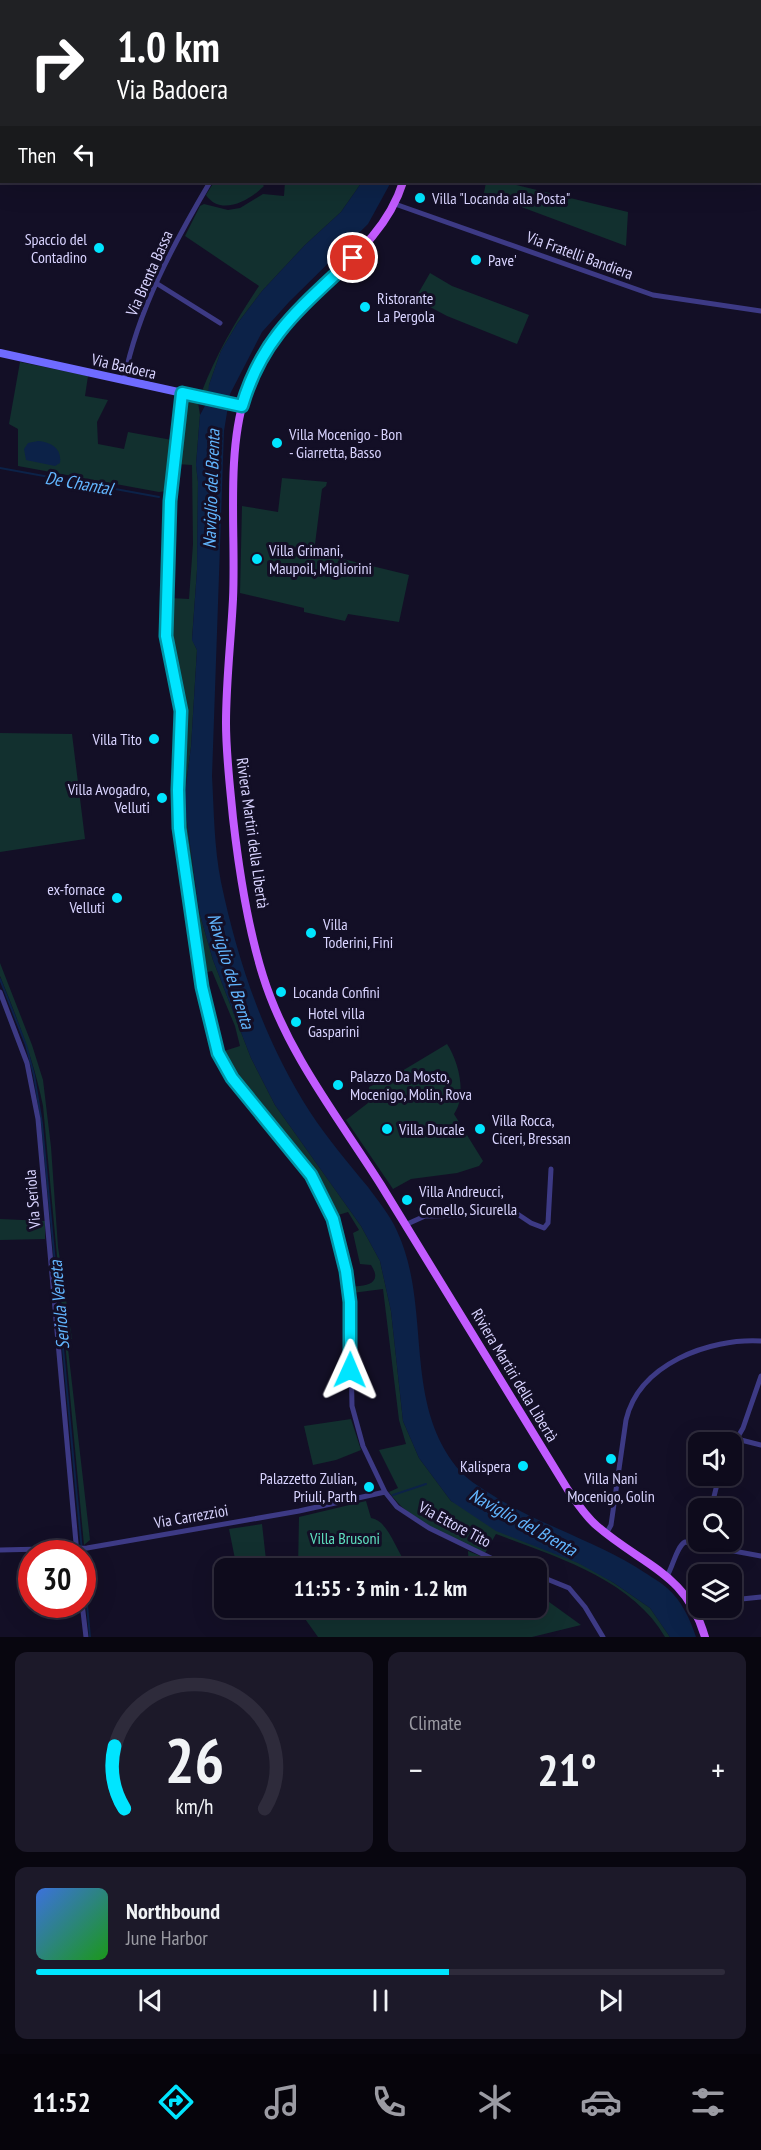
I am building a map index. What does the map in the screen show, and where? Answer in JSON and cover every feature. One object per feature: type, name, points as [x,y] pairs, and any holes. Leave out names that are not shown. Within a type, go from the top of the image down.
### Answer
[{"type":"main road","name":"Riviera Martiri della Libertà","points":[[403,183],[384,222],[369,241],[302,305],[274,338],[259,361],[242,406],[235,455],[233,597],[226,726],[231,799],[246,907],[262,972],[279,1019],[312,1080],[405,1225],[568,1490],[585,1514],[606,1534],[667,1576],[688,1596]]},
{"type":"main road","name":"Via Badoera","points":[[0,353],[242,406]]},
{"type":"main road","name":"Riviera Martiri della Libertà","points":[[700,1618],[705,1637]]},
{"type":"street","name":"Via Brenta Bassa","points":[[124,380],[129,355],[156,283],[174,243],[209,183]]},
{"type":"street","name":"Via Fratelli Bandiera","points":[[394,204],[653,295],[761,311]]},
{"type":"street","points":[[156,283],[220,323]]},
{"type":"street","name":"Via Ettore Tito","points":[[182,393],[170,501],[166,636],[181,711],[179,828],[202,987],[218,1053],[232,1078],[311,1175],[333,1219],[346,1271],[350,1302],[352,1406],[363,1446],[385,1492],[398,1507],[429,1528],[491,1558]]},
{"type":"street","name":"Via Seriola","points":[[0,992],[27,1063],[36,1107],[79,1540]]},
{"type":"street","points":[[405,1225],[426,1216],[516,1213],[539,1228],[547,1227],[551,1169]]},
{"type":"street","points":[[606,1534],[611,1525],[626,1420],[630,1405],[639,1391],[657,1374],[691,1352],[726,1342],[761,1341]]},
{"type":"street","points":[[741,1432],[761,1376]]},
{"type":"street","points":[[742,1440],[761,1445]]},
{"type":"street","name":"Via Carrezzioi","points":[[96,1547],[299,1511],[385,1492]]},
{"type":"street","points":[[667,1576],[682,1542],[688,1542]]},
{"type":"street","name":"Via Carrezzioi","points":[[0,1550],[18,1550]]},
{"type":"street","points":[[742,1551],[761,1556]]},
{"type":"street","points":[[547,1579],[569,1588],[579,1598],[603,1637]]},
{"type":"street","points":[[742,1599],[761,1597]]},
{"type":"street","points":[[84,1618],[86,1637]]},
{"type":"green space","points":[[213,183],[261,183],[264,186],[243,201],[227,206],[212,202],[206,195]]},
{"type":"green space","points":[[285,183],[361,183],[341,212],[305,245],[262,291],[237,324],[221,351],[209,385],[209,393],[202,391],[214,363],[228,337],[259,286],[185,236],[200,206],[204,204],[228,210],[240,208],[263,194],[284,196]]},
{"type":"green space","points":[[486,183],[508,183],[628,212],[626,246],[484,193]]},
{"type":"green space","points":[[430,273],[452,286],[529,315],[517,344],[447,316],[415,299]]},
{"type":"green space","points":[[20,362],[88,376],[85,396],[108,400],[97,422],[98,444],[124,449],[128,432],[172,440],[166,491],[159,492],[18,466],[18,429],[9,424]]},
{"type":"green space","points":[[188,400],[198,402],[200,415],[196,465],[198,482],[197,570],[192,639],[197,650],[191,747],[184,800],[199,911],[213,960],[251,1058],[275,1105],[361,1226],[380,1261],[391,1311],[403,1421],[419,1458],[451,1501],[591,1569],[614,1583],[650,1608],[670,1637],[665,1637],[651,1617],[633,1600],[590,1572],[496,1534],[485,1553],[420,1521],[398,1503],[389,1492],[398,1488],[379,1450],[406,1444],[399,1420],[383,1289],[352,1293],[352,1286],[368,1285],[372,1283],[375,1276],[371,1265],[360,1264],[353,1233],[359,1230],[348,1212],[335,1216],[312,1170],[252,1099],[230,1068],[221,1052],[240,1046],[235,1026],[212,971],[203,973],[182,822],[185,715],[170,638],[170,598],[189,599],[193,544],[192,465],[176,464],[183,404]]},
{"type":"green space","points":[[282,478],[327,482],[322,489],[314,552],[409,575],[399,622],[348,614],[345,621],[304,612],[304,608],[240,593],[242,506],[278,512]]},
{"type":"green space","points":[[0,733],[72,734],[85,839],[0,852]]},
{"type":"green space","points":[[0,963],[43,1080],[51,1147],[58,1247],[72,1339],[67,1340],[90,1540],[84,1540],[43,1106],[30,1056],[0,976]]},
{"type":"green space","points":[[447,1044],[458,1069],[461,1089],[458,1107],[454,1114],[483,1161],[479,1166],[457,1173],[411,1179],[393,1189],[346,1120],[368,1103],[369,1087],[402,1071]]},
{"type":"green space","points":[[0,1219],[45,1221],[45,1239],[0,1240]]},
{"type":"green space","points":[[351,1419],[361,1450],[336,1460],[313,1465],[304,1426]]},
{"type":"green space","name":"Villa Brusoni","points":[[366,1501],[371,1518],[383,1524],[403,1558],[298,1558],[299,1517]]},
{"type":"green space","points":[[262,1524],[266,1558],[235,1558],[229,1529]]},
{"type":"green space","points":[[468,1551],[486,1558],[468,1558]]},
{"type":"green space","points":[[547,1600],[581,1625],[532,1637],[318,1637],[304,1618],[547,1618]]},
{"type":"water","name":"Naviglio del Brenta","points":[[361,183],[390,183],[368,224],[262,332],[230,394],[224,431],[212,776],[217,856],[236,942],[255,1001],[294,1085],[317,1122],[380,1203],[397,1231],[408,1261],[414,1292],[424,1387],[431,1417],[442,1446],[463,1475],[486,1491],[522,1512],[618,1557],[663,1585],[681,1604],[696,1637],[670,1637],[650,1608],[614,1583],[578,1563],[496,1531],[451,1501],[419,1458],[403,1421],[391,1311],[380,1261],[361,1226],[275,1105],[251,1058],[213,960],[199,911],[184,800],[191,747],[197,650],[192,640],[197,570],[198,482],[196,465],[200,415],[206,404],[209,385],[221,351],[237,324],[262,291],[305,245],[341,212]]},
{"type":"water","points":[[38,441],[48,443],[58,450],[60,463],[55,466],[26,460],[24,449],[28,443]]},
{"type":"waterway","name":"De Chantal","points":[[0,468],[159,497]]},
{"type":"waterway","name":"Seriola Veneta","points":[[0,979],[26,1045],[34,1075],[42,1124],[90,1637]]},
{"type":"waterway","points":[[393,1495],[426,1484]]},
{"type":"place","name":"Villa \"Locanda alla Posta\"","points":[[420,198]]},
{"type":"place","name":"Spaccio del Contadino","points":[[99,248]]},
{"type":"place","name":"Pave'","points":[[476,260]]},
{"type":"place","name":"Ristorante La Pergola","points":[[365,307]]},
{"type":"place","name":"Villa Mocenigo - Bon - Giarretta, Basso","points":[[277,443]]},
{"type":"place","name":"Villa Grimani, Maupoil, Migliorini","points":[[257,559]]},
{"type":"place","name":"Villa Tito","points":[[154,739]]},
{"type":"place","name":"Villa Avogadro, Velluti","points":[[162,798]]},
{"type":"place","name":"ex-fornace Velluti","points":[[117,898]]},
{"type":"place","name":"Villa Toderini, Fini","points":[[311,933]]},
{"type":"place","name":"Locanda Confini","points":[[281,992]]},
{"type":"place","name":"Hotel villa Gasparini","points":[[296,1022]]},
{"type":"place","name":"Palazzo Da Mosto, Mocenigo, Molin, Rova","points":[[338,1085]]},
{"type":"place","name":"Villa Ducale","points":[[387,1129]]},
{"type":"place","name":"Villa Rocca, Ciceri, Bressan","points":[[480,1129]]},
{"type":"place","name":"Villa Andreucci, Comello, Sicurella","points":[[407,1200]]},
{"type":"place","name":"Villa Nani Mocenigo, Golin","points":[[611,1459]]},
{"type":"place","name":"Kalispera","points":[[523,1466]]},
{"type":"place","name":"Palazzetto Zulian, Priuli, Parth","points":[[369,1487]]},
{"type":"route","points":[[350,1370],[350,1302],[346,1271],[333,1219],[311,1175],[232,1078],[218,1053],[210,1028],[179,828],[178,790],[182,724],[180,699],[167,645],[166,620],[170,501],[182,393],[242,406],[251,378],[274,338],[290,317],[353,258]]}]
